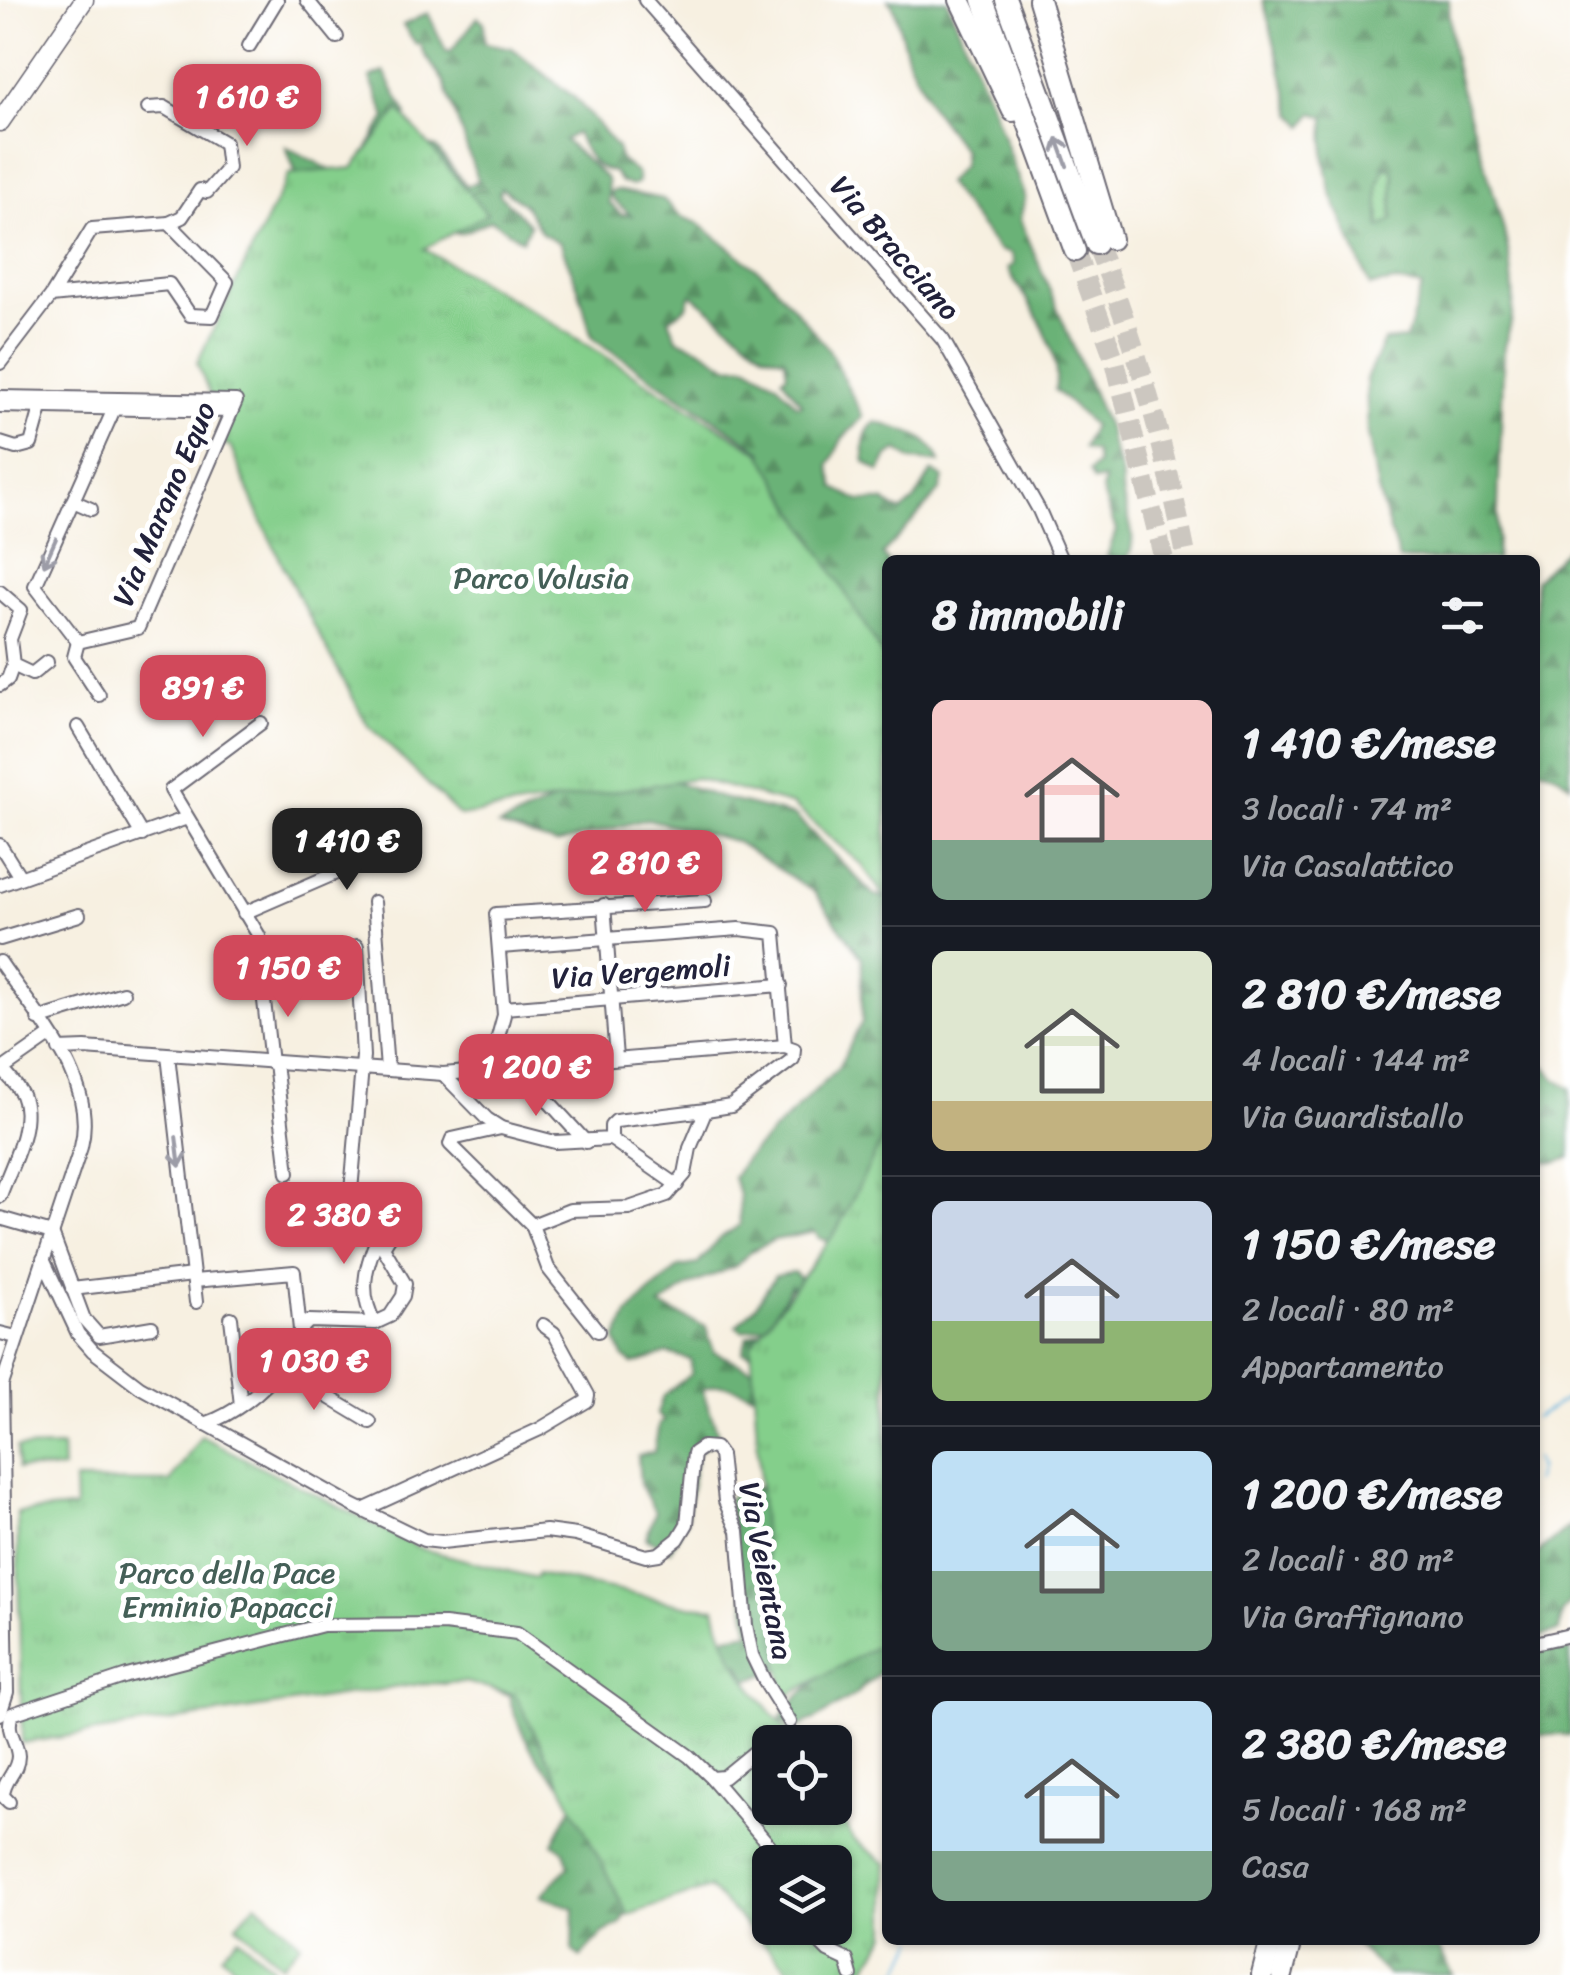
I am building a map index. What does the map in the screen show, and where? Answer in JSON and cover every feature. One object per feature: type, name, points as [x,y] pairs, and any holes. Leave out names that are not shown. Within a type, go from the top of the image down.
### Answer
[{"type":"highway","points":[[960,0],[1007,101],[1046,168]]},
{"type":"highway","points":[[983,0],[1075,250]]},
{"type":"highway","points":[[1006,0],[1104,241],[1094,173],[1038,0]]},
{"type":"highway","points":[[1262,1975],[1269,1945]]},
{"type":"highway","points":[[1282,1975],[1290,1945]]},
{"type":"main road","points":[[0,122],[84,0]]},
{"type":"street","points":[[249,46],[277,0]]},
{"type":"street","points":[[306,0],[336,37]]},
{"type":"street","name":"Via Bracciano","points":[[645,0],[943,340],[1039,510],[1059,555]]},
{"type":"street","points":[[0,363],[51,296],[92,229],[168,223],[182,217],[200,190],[207,192],[228,168],[225,143],[164,107],[148,108]]},
{"type":"street","points":[[51,296],[169,284],[190,316],[212,316],[227,282],[168,223]]},
{"type":"street","points":[[0,397],[116,405]]},
{"type":"street","points":[[0,406],[116,405]]},
{"type":"street","points":[[99,695],[74,657],[78,642],[35,586],[116,405]]},
{"type":"street","name":"Via Marano Equo","points":[[78,642],[138,628],[234,406],[116,405]]},
{"type":"street","points":[[0,443],[16,448],[31,444],[41,408]]},
{"type":"street","points":[[73,500],[92,509]]},
{"type":"street","points":[[0,592],[22,610],[10,639],[12,662],[8,679],[0,685]]},
{"type":"street","points":[[12,662],[32,674],[47,662]]},
{"type":"street","points":[[259,936],[171,790],[262,723]]},
{"type":"street","points":[[78,727],[142,835]]},
{"type":"street","points":[[0,885],[188,818]]},
{"type":"street","points":[[0,845],[20,877]]},
{"type":"street","points":[[244,913],[380,854]]},
{"type":"street","points":[[489,1070],[504,1008],[496,914],[705,900]]},
{"type":"street","points":[[374,902],[387,1069]]},
{"type":"street","points":[[604,905],[616,1058]]},
{"type":"street","points":[[0,939],[79,915]]},
{"type":"street","points":[[500,948],[739,929],[776,934],[793,1059],[732,1106],[616,1121],[611,1126],[610,1139]]},
{"type":"street","points":[[350,1202],[361,1068],[357,946]]},
{"type":"street","points":[[0,962],[78,1081],[85,1122],[82,1148],[16,1337],[1,1394],[7,1692],[1,1712],[3,1742],[10,1762],[1,1777]]},
{"type":"street","points":[[262,983],[288,1173]]},
{"type":"street","name":"Via Vergemoli","points":[[504,1008],[781,985]]},
{"type":"street","points":[[38,1018],[123,994]]},
{"type":"street","points":[[0,1196],[25,1114],[20,1092],[1,1070],[50,1036]]},
{"type":"street","points":[[58,1049],[443,1074],[616,1058],[790,1049]]},
{"type":"street","points":[[168,1055],[196,1302]]},
{"type":"street","points":[[518,1068],[586,1142]]},
{"type":"street","points":[[443,1074],[490,1122],[501,1128],[555,1142],[610,1139],[677,1184]]},
{"type":"street","points":[[532,1226],[550,1216],[581,1208],[631,1208],[666,1196],[685,1174],[689,1152],[706,1110]]},
{"type":"street","points":[[501,1128],[452,1139],[450,1144],[532,1226],[548,1268],[598,1331]]},
{"type":"street","points":[[375,1324],[366,1305],[363,1280],[390,1209]]},
{"type":"street","points":[[0,1218],[52,1233]]},
{"type":"street","points":[[205,1424],[225,1417],[280,1368],[300,1330],[314,1319],[375,1324],[392,1313],[405,1290],[404,1278],[383,1247],[397,1226]]},
{"type":"street","points":[[52,1233],[84,1320],[100,1336],[152,1327]]},
{"type":"street","name":"Via Veientana","points":[[43,1258],[67,1313],[92,1351],[140,1386],[205,1424],[430,1542],[556,1532],[652,1556],[670,1547],[684,1529],[694,1453],[704,1446],[715,1448],[720,1455],[724,1501],[738,1530],[752,1654],[764,1682],[790,1722]]},
{"type":"street","points":[[72,1289],[294,1272],[300,1330]]},
{"type":"street","points":[[231,1318],[241,1405]]},
{"type":"street","points":[[363,1510],[540,1428],[587,1401],[588,1395],[554,1333],[543,1324]]},
{"type":"street","points":[[0,1333],[16,1337]]},
{"type":"street","points":[[280,1368],[370,1422]]},
{"type":"street","points":[[8,1802],[3,1796],[4,1786],[16,1768],[18,1754],[9,1731],[12,1714],[117,1678],[323,1626],[444,1624],[517,1634],[688,1756],[712,1778],[768,1845]]},
{"type":"street","points":[[1540,1642],[1570,1635]]},
{"type":"street","points":[[712,1778],[724,1777],[752,1754]]},
{"type":"street","points":[[823,1945],[847,1960],[850,1975]]},
{"type":"green space","points":[[888,0],[947,0],[994,111],[1025,198],[1020,219],[1109,432],[1131,529],[1128,555],[1108,555],[1116,530],[1102,491],[1104,479],[1094,481],[1089,472],[1097,464],[1095,452],[1083,448],[1093,425],[1055,390],[1053,353],[1038,318],[1008,268],[1014,264],[1011,254],[998,250],[946,183],[962,165],[963,150],[931,107],[908,59],[894,8]]},
{"type":"green space","points":[[1263,0],[1449,0],[1456,67],[1504,229],[1513,291],[1504,346],[1496,555],[1397,555],[1378,491],[1368,434],[1366,379],[1384,341],[1406,339],[1422,287],[1396,282],[1370,286],[1331,192],[1324,155],[1325,117],[1313,113],[1304,126],[1293,114]],"holes":[[[1385,165],[1394,172],[1392,220],[1380,228],[1378,186]]]},
{"type":"green space","points":[[428,13],[450,52],[478,17],[484,22],[485,43],[512,48],[576,99],[617,148],[621,161],[638,174],[638,183],[632,186],[621,182],[614,172],[600,168],[590,159],[576,133],[564,140],[607,179],[609,203],[621,214],[631,215],[613,200],[610,193],[615,190],[663,199],[682,217],[698,223],[766,276],[828,348],[863,417],[842,439],[829,466],[835,488],[860,501],[884,501],[901,512],[915,500],[932,471],[943,478],[940,491],[882,555],[882,712],[768,505],[762,451],[592,338],[578,287],[560,243],[542,233],[524,204],[501,188],[499,194],[530,225],[522,240],[491,220],[462,233],[450,233],[300,185],[286,147],[347,178],[367,161],[368,148],[386,117],[370,78],[384,72],[407,115],[402,131],[412,143],[436,148],[467,186],[478,181],[444,82],[421,45],[416,44],[403,25]],"holes":[[[691,294],[764,353],[785,359],[787,374],[782,378],[802,404],[797,405],[777,383],[747,365],[728,366],[677,339],[669,319],[687,307]]]},
{"type":"green space","name":"Parco Volusia","points":[[399,110],[487,214],[424,249],[544,318],[761,453],[882,654],[882,894],[862,865],[793,805],[695,778],[460,816],[367,724],[294,588],[230,446],[218,442],[224,429],[197,363],[289,174],[353,168]]},
{"type":"green space","points":[[1385,165],[1394,172],[1392,220],[1380,229],[1378,186]]},
{"type":"green space","points":[[876,422],[922,439],[940,462],[911,460],[898,450],[888,456],[880,472],[864,457],[866,435]]},
{"type":"green space","points":[[1570,545],[1570,785],[1557,774],[1540,768],[1540,575]]},
{"type":"green space","points":[[652,773],[718,797],[795,816],[874,895],[882,897],[882,1242],[837,1244],[819,1238],[815,1232],[774,1240],[751,1251],[736,1266],[690,1285],[660,1306],[706,1327],[714,1352],[760,1373],[764,1390],[752,1394],[721,1385],[702,1390],[720,1438],[697,1452],[686,1521],[670,1550],[646,1538],[655,1512],[640,1484],[638,1456],[654,1452],[659,1424],[664,1421],[657,1414],[663,1396],[691,1374],[691,1360],[668,1353],[633,1364],[623,1357],[616,1340],[628,1314],[644,1298],[679,1267],[698,1264],[720,1238],[740,1225],[739,1195],[733,1178],[746,1158],[838,1068],[862,1022],[862,958],[814,892],[735,841],[647,819],[556,844],[499,826],[573,792]]},
{"type":"green space","points":[[1540,1060],[1570,1088],[1570,1158],[1547,1162],[1540,1150]]},
{"type":"green space","points":[[882,1140],[882,1643],[784,1698],[763,1529],[751,1345],[837,1230]]},
{"type":"green space","points":[[818,1270],[763,1358],[743,1352],[747,1337],[763,1330],[797,1302],[791,1285],[767,1326],[742,1331],[736,1326],[753,1310],[775,1276],[794,1272],[800,1278]]},
{"type":"green space","name":"Parco della Pace Erminio Papacci","points":[[201,1436],[422,1549],[536,1578],[537,1574],[715,1608],[736,1664],[782,1725],[752,1725],[752,1825],[846,1825],[852,1838],[882,1860],[882,1943],[861,1975],[795,1975],[765,1945],[852,1945],[852,1845],[752,1845],[752,1932],[709,1888],[628,1915],[515,1694],[464,1682],[420,1684],[22,1743],[17,1513],[75,1508],[74,1481],[170,1482]]},
{"type":"green space","points":[[62,1447],[63,1469],[18,1469],[17,1448]]},
{"type":"green space","points":[[746,1484],[771,1491],[783,1669],[747,1680],[739,1663],[716,1671],[715,1608],[721,1637],[750,1632],[728,1499]]},
{"type":"green space","points":[[1570,1526],[1570,1602],[1562,1612],[1559,1631],[1540,1637],[1540,1551]]},
{"type":"green space","points":[[882,1636],[882,1671],[856,1694],[815,1720],[787,1725],[780,1719],[815,1681]]},
{"type":"green space","points":[[492,1642],[640,1888],[621,1924],[603,1934],[581,1957],[573,1951],[574,1908],[541,1896],[569,1866],[564,1851],[553,1843],[575,1800],[531,1748],[509,1695],[461,1677],[444,1684],[423,1681]]},
{"type":"green space","points":[[1570,1650],[1570,1735],[1540,1735],[1540,1651]]},
{"type":"green space","points":[[256,1903],[301,1943],[282,1965],[237,1925]]},
{"type":"green space","points":[[238,1937],[273,1967],[266,1975],[244,1975],[222,1955]]},
{"type":"green space","points":[[1356,1945],[1437,1945],[1453,1975],[1388,1975]]},
{"type":"waterway","points":[[1540,1415],[1570,1397]]},
{"type":"waterway","points":[[898,1975],[913,1945]]},
{"type":"tunnel","points":[[1096,244],[1149,399],[1186,555]]},
{"type":"tunnel","points":[[1075,251],[1115,361],[1163,555]]}]
